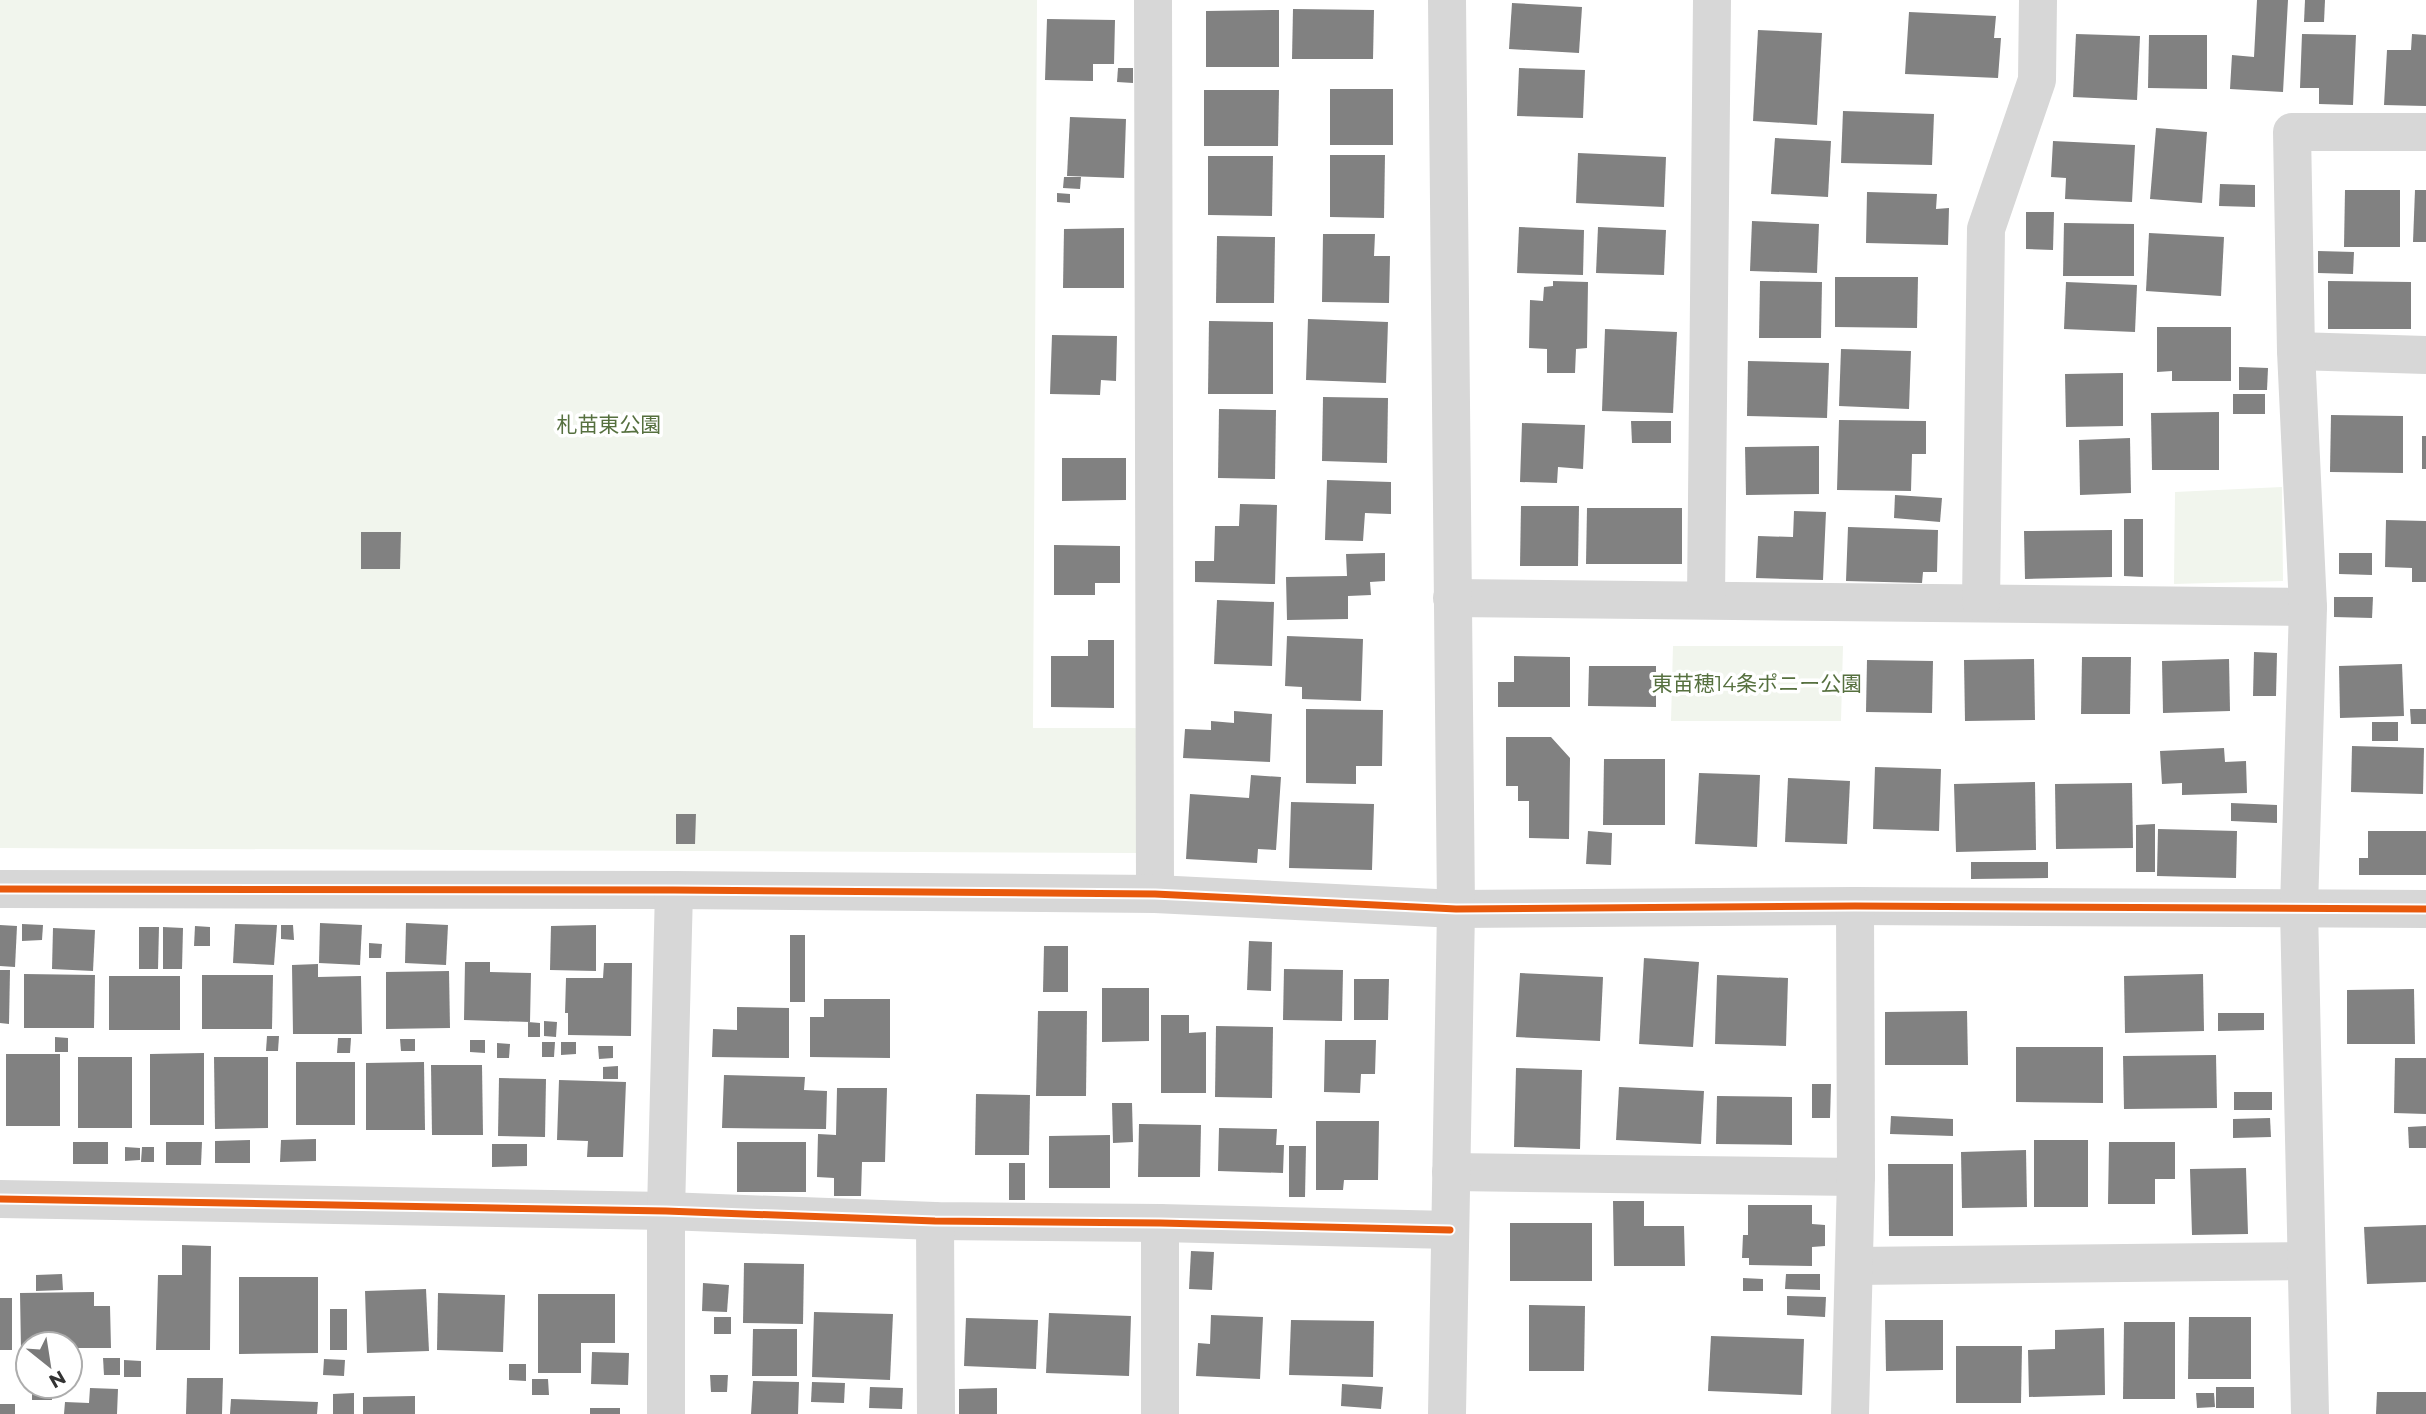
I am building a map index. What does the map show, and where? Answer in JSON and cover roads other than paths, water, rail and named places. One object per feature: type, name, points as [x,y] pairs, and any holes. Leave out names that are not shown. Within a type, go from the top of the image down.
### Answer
[{"type":"street","points":[[1153,0],[1155,894]]},
{"type":"street","points":[[1447,0],[1456,909],[1447,1414]]},
{"type":"street","points":[[1706,599],[1712,0]]},
{"type":"street","points":[[1981,602],[1986,229],[2037,80],[2038,0]]},
{"type":"street","points":[[2310,1414],[2300,908],[2308,607],[2296,351],[2292,132],[2426,132]]},
{"type":"street","points":[[2296,351],[2426,355]]},
{"type":"street","points":[[1452,598],[2308,607]]},
{"type":"street","points":[[0,889],[1155,894],[1456,909],[1855,906],[2426,909]]},
{"type":"street","points":[[666,1414],[666,1211],[674,890]]},
{"type":"street","points":[[1850,1414],[1856,1177],[1855,906]]},
{"type":"street","points":[[1451,1172],[1856,1177]]},
{"type":"street","points":[[0,1199],[666,1211],[935,1221],[1450,1230]]},
{"type":"street","points":[[935,1221],[936,1414]]},
{"type":"street","points":[[1160,1223],[1160,1414]]},
{"type":"street","points":[[1855,1266],[2306,1262]]},
{"type":"park label","name":"札苗東公園","points":[[609,425]]},
{"type":"park label","name":"東苗穂14条ポニー公園","points":[[1757,684]]}]
